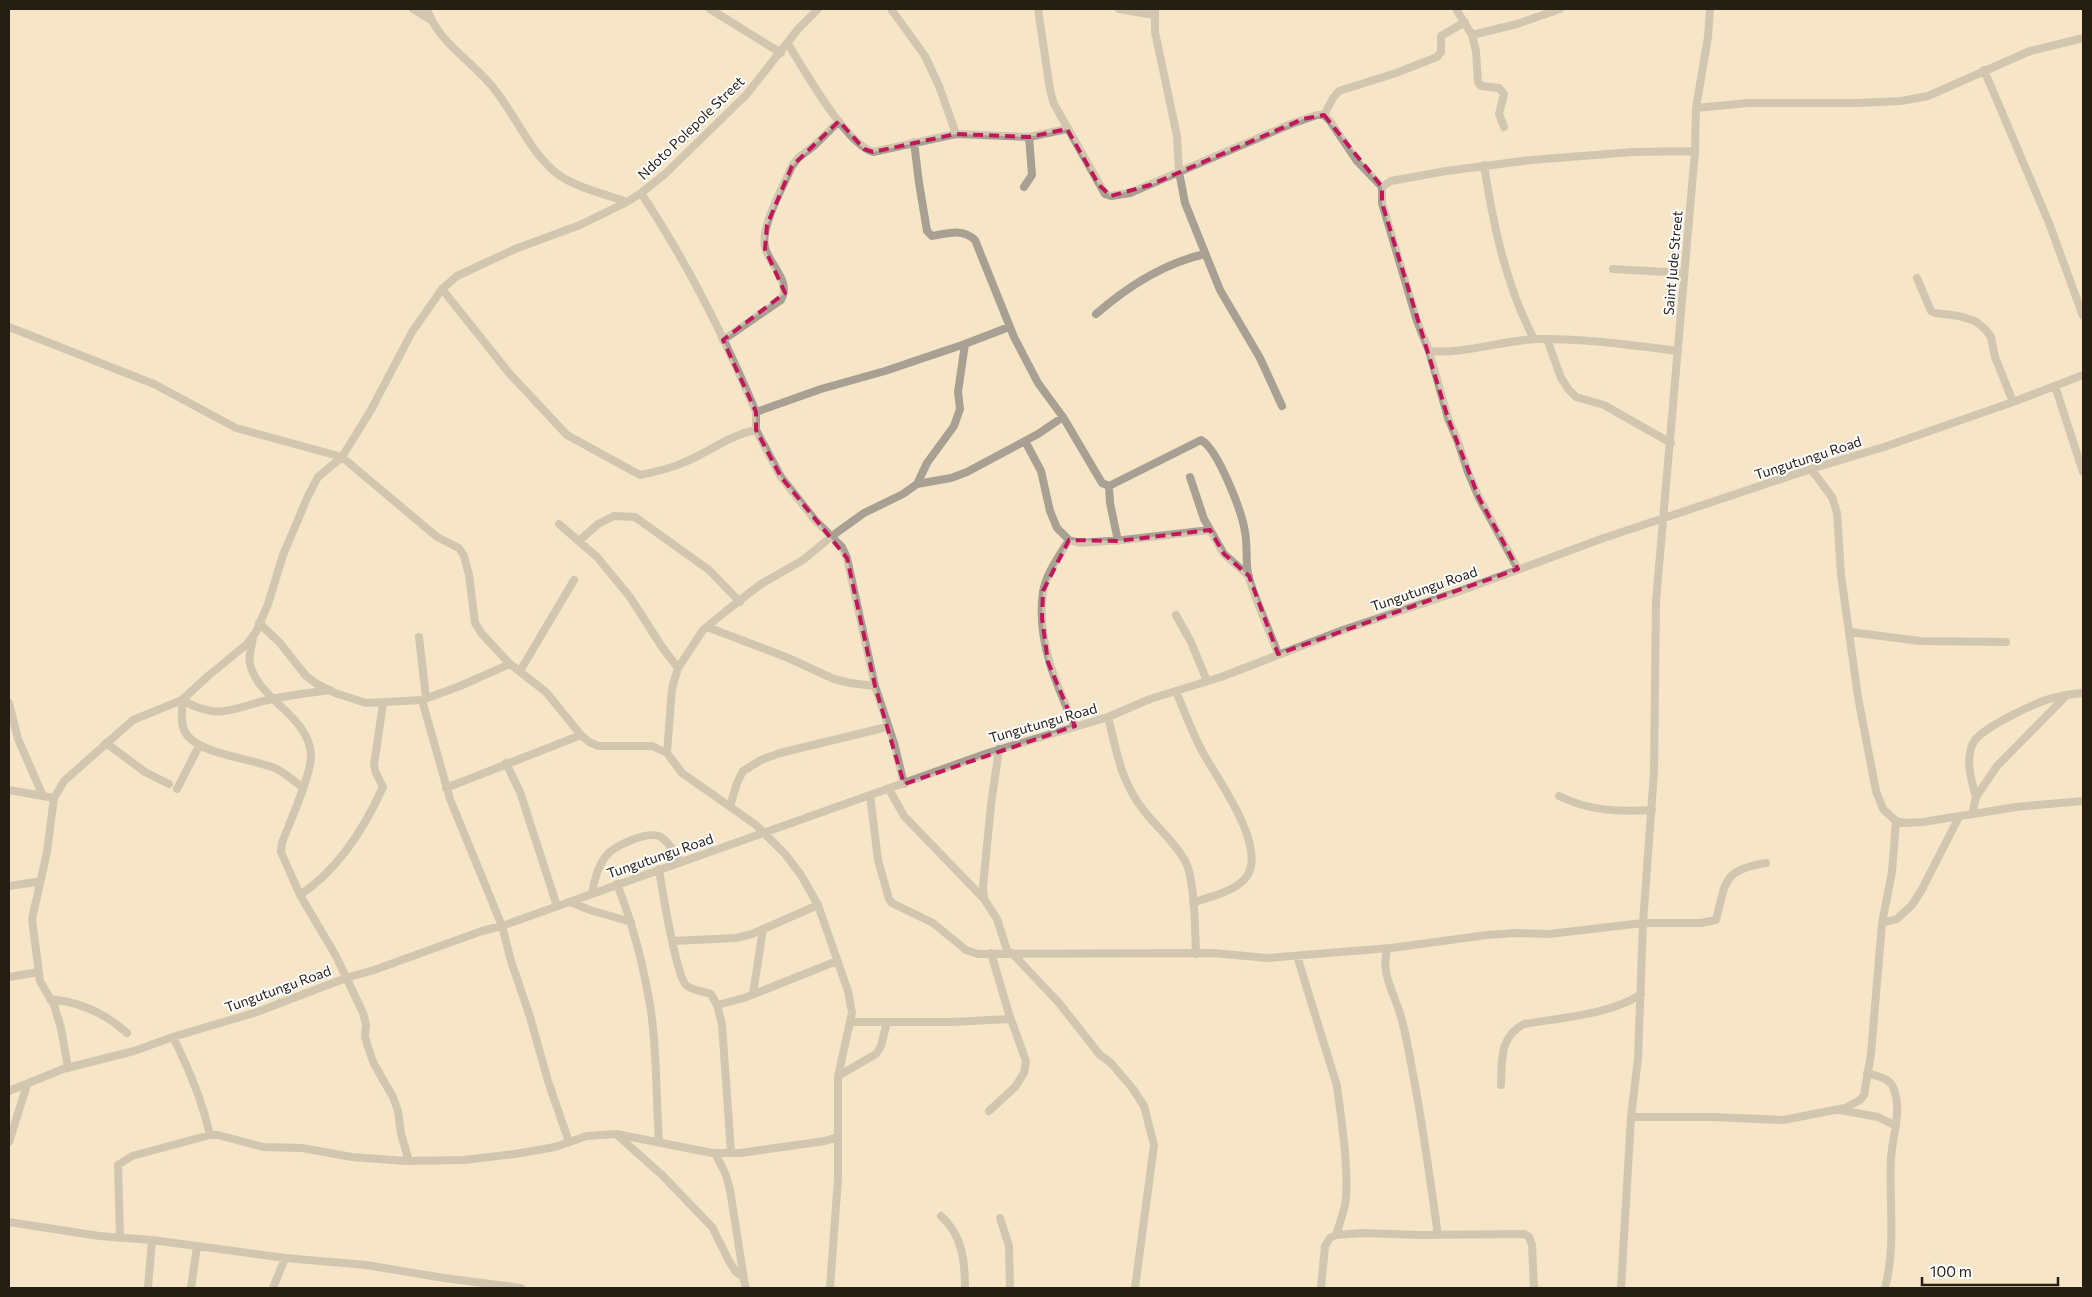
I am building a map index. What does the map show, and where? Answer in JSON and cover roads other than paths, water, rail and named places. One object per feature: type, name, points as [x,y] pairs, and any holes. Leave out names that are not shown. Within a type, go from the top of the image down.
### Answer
[{"type":"street","points":[[413,9],[431,20]]},
{"type":"street","points":[[427,9],[431,20],[441,36],[474,66],[495,90],[545,163],[560,176],[627,202]]},
{"type":"street","points":[[710,9],[780,54]]},
{"type":"street","name":"Ndoto Polepole Street","points":[[410,1161],[401,1134],[398,1111],[393,1096],[374,1064],[365,1037],[366,1024],[364,1013],[336,956],[300,895],[281,852],[282,843],[311,757],[309,744],[290,715],[263,688],[250,666],[249,659],[254,636],[268,604],[283,555],[318,477],[342,457],[412,332],[442,289],[457,276],[516,249],[580,225],[641,193],[665,174],[746,95],[799,28],[818,9]]},
{"type":"street","points":[[892,9],[925,56],[939,86],[956,134]]},
{"type":"street","points":[[1038,9],[1050,90],[1054,104],[1099,185],[1106,194],[1111,196],[1130,193],[1291,124],[1317,115],[1324,116],[1330,121],[1357,161],[1382,187],[1382,203],[1448,418],[1479,498],[1518,569]]},
{"type":"street","points":[[1119,9],[1154,12],[1154,32],[1177,136],[1179,172],[1185,203],[1220,290],[1260,358],[1282,406]]},
{"type":"street","points":[[1456,9],[1472,35],[1476,51],[1478,82],[1481,86],[1499,88],[1504,94],[1499,114],[1504,127]]},
{"type":"street","points":[[1472,35],[1517,24],[1560,9]]},
{"type":"street","name":"Saint Jude Street","points":[[1622,1288],[1632,1117],[1638,1058],[1643,923],[1652,810],[1656,601],[1671,443],[1696,108],[1708,37],[1710,9]]},
{"type":"street","points":[[1324,116],[1339,90],[1396,73],[1437,57],[1441,52],[1441,36],[1465,22]]},
{"type":"street","points":[[1696,108],[1748,103],[1857,103],[1928,96],[2030,51],[2083,38]]},
{"type":"street","points":[[788,44],[839,121],[864,149],[873,152],[956,134],[1029,137],[1067,128]]},
{"type":"street","points":[[1984,70],[2049,223],[2083,316]]},
{"type":"street","points":[[723,340],[781,300],[785,293],[784,285],[765,249],[764,239],[767,225],[792,166],[798,158],[815,145],[839,121]]},
{"type":"street","points":[[1024,187],[1032,175],[1029,137]]},
{"type":"street","points":[[914,142],[918,183],[927,231],[932,236],[962,232],[969,234],[975,240],[1009,327],[1038,383],[1063,418],[1102,484],[1109,486],[1201,440],[1215,454],[1238,502],[1245,532],[1249,576],[1278,654]]},
{"type":"street","points":[[1382,187],[1391,181],[1484,166],[1633,152],[1694,151]]},
{"type":"street","points":[[1484,166],[1502,254],[1522,317],[1534,340]]},
{"type":"street","points":[[641,193],[690,273],[756,412],[756,430],[781,477],[816,520],[842,547],[848,558],[875,686],[887,727],[894,743],[904,784]]},
{"type":"street","points":[[1096,314],[1129,288],[1175,263],[1205,254]]},
{"type":"street","points":[[1613,269],[1684,273]]},
{"type":"street","points":[[1918,278],[1931,311],[1960,316],[1975,321],[1985,329],[1990,337],[1996,358],[2014,402]]},
{"type":"street","points":[[442,289],[509,374],[567,435],[633,472],[640,475],[666,470],[742,433],[756,430]]},
{"type":"street","points":[[9,327],[154,384],[236,428],[342,457],[437,537],[459,548],[464,556],[469,575],[475,623],[494,648],[510,664],[546,692],[581,735],[589,742],[598,746],[652,746],[667,753],[682,773],[730,806],[764,833],[785,854],[796,868],[818,905],[848,991],[852,1013],[838,1076],[838,1178],[830,1288]]},
{"type":"street","points":[[756,412],[821,389],[885,371],[1009,327]]},
{"type":"street","points":[[1429,351],[1463,350],[1534,340],[1586,340],[1678,351]]},
{"type":"street","points":[[1548,340],[1561,378],[1576,397],[1604,405],[1671,443]]},
{"type":"street","points":[[917,484],[927,463],[954,426],[960,409],[958,392],[965,344]]},
{"type":"street","name":"Tungutungu Road","points":[[9,1091],[68,1068],[134,1051],[256,1012],[346,978],[374,970],[482,930],[502,926],[999,749],[1108,718],[1150,700],[1518,569],[1811,469],[1884,447],[2014,402],[2083,375]]},
{"type":"street","points":[[2055,386],[2083,472]]},
{"type":"street","points":[[667,753],[672,688],[678,668],[707,628],[761,584],[803,560],[864,513],[903,494],[917,484],[951,478],[967,472],[1063,418]]},
{"type":"street","points":[[1024,441],[1041,471],[1044,490],[1053,520],[1057,528],[1069,540],[1080,542],[1118,540],[1210,530]]},
{"type":"street","points":[[1811,469],[1832,497],[1836,513],[1841,575],[1858,697],[1876,791],[1884,809],[1896,821],[1904,823],[1959,817],[2016,807],[2083,801]]},
{"type":"street","points":[[1190,476],[1204,519],[1224,554],[1249,576]]},
{"type":"street","points":[[1109,486],[1110,503],[1118,540]]},
{"type":"street","points":[[579,541],[598,524],[614,516],[635,516],[709,570],[740,602]]},
{"type":"street","points":[[559,524],[597,557],[630,597],[678,668]]},
{"type":"street","points":[[1069,540],[1051,570],[1043,591],[1042,618],[1048,662],[1053,678],[1076,726]]},
{"type":"street","points":[[520,671],[574,580]]},
{"type":"street","points":[[1176,615],[1191,642],[1207,681]]},
{"type":"street","points":[[259,623],[280,643],[306,676],[330,690],[366,704],[424,699],[510,664]]},
{"type":"street","points":[[707,628],[786,656],[834,679],[875,686]]},
{"type":"street","points":[[1850,632],[1920,641],[2006,642]]},
{"type":"street","points":[[68,1068],[61,1028],[50,999],[40,981],[32,919],[46,852],[54,798],[64,781],[133,720],[182,700],[254,636]]},
{"type":"street","points":[[418,637],[424,699],[446,788],[458,823],[494,903],[502,926],[511,962],[569,1142]]},
{"type":"street","points":[[182,700],[206,710],[223,713],[236,711],[272,699],[330,690]]},
{"type":"street","points":[[1176,691],[1202,750],[1237,809],[1252,851],[1251,866],[1246,877],[1237,885],[1193,903]]},
{"type":"street","points":[[1976,796],[1969,766],[1975,740],[1993,727],[2027,708],[2052,698],[2083,694]]},
{"type":"street","points":[[2071,695],[2083,702]]},
{"type":"street","points":[[1972,814],[1976,796],[1997,766],[2071,695]]},
{"type":"street","points":[[182,700],[183,728],[188,738],[199,746],[270,766],[279,770],[302,787]]},
{"type":"street","points":[[9,704],[22,748],[43,796]]},
{"type":"street","points":[[300,895],[324,876],[343,855],[359,834],[380,796],[383,787],[376,774],[374,765],[383,704]]},
{"type":"street","points":[[1108,718],[1123,776],[1145,812],[1163,832],[1186,864],[1193,903],[1196,954]]},
{"type":"street","points":[[730,806],[743,771],[761,760],[780,753],[887,727]]},
{"type":"street","points":[[446,788],[581,735]]},
{"type":"street","points":[[106,743],[145,772],[169,784]]},
{"type":"street","points":[[177,790],[199,746]]},
{"type":"street","points":[[984,899],[983,886],[987,838],[999,749]]},
{"type":"street","points":[[506,763],[520,792],[557,906]]},
{"type":"street","points":[[889,789],[904,816],[984,899],[997,919],[1010,953],[1059,1003],[1100,1055],[1111,1063],[1128,1082],[1144,1106],[1154,1145],[1135,1288]]},
{"type":"street","points":[[9,790],[54,798]]},
{"type":"street","points":[[870,795],[878,860],[889,899],[892,903],[933,923],[966,950],[978,954],[1212,953],[1268,958],[1388,948],[1487,935],[1516,933],[1549,934],[1643,923],[1692,923],[1716,920],[1721,892],[1730,878],[1748,866],[1766,863]]},
{"type":"street","points":[[1559,796],[1572,803],[1602,811],[1652,810]]},
{"type":"street","points":[[1882,923],[1897,919],[1912,905],[1922,891],[1959,817]]},
{"type":"street","points":[[1632,1117],[1783,1120],[1839,1110],[1860,1100],[1864,1095],[1868,1073],[1882,923],[1892,872],[1896,821]]},
{"type":"street","points":[[592,894],[596,874],[606,856],[625,843],[651,834],[660,836],[681,862]]},
{"type":"street","points":[[659,869],[673,941],[684,983],[692,989],[711,994],[717,1005],[722,1024],[731,1153]]},
{"type":"street","points":[[9,886],[36,882]]},
{"type":"street","points":[[617,884],[631,922],[651,1010],[659,1142]]},
{"type":"street","points":[[570,902],[631,922]]},
{"type":"street","points":[[673,941],[736,938],[818,905]]},
{"type":"street","points":[[754,994],[762,929]]},
{"type":"street","points":[[1388,948],[1384,964],[1402,1018],[1410,1058],[1422,1121],[1438,1235]]},
{"type":"street","points":[[990,1111],[1015,1087],[1024,1073],[1026,1062],[1010,1019],[992,953]]},
{"type":"street","points":[[1297,956],[1338,1093],[1346,1186],[1345,1204],[1336,1235]]},
{"type":"street","points":[[717,1005],[754,994],[837,960]]},
{"type":"street","points":[[9,977],[39,972]]},
{"type":"street","points":[[1501,1085],[1504,1045],[1508,1035],[1517,1027],[1524,1024],[1609,1008],[1630,1002],[1641,994]]},
{"type":"street","points":[[50,999],[70,1002],[100,1012],[127,1033]]},
{"type":"street","points":[[850,1022],[951,1022],[1010,1019]]},
{"type":"street","points":[[838,1076],[876,1054],[881,1046],[887,1022]]},
{"type":"street","points":[[173,1037],[204,1106],[210,1135]]},
{"type":"street","points":[[1868,1073],[1887,1080],[1892,1086],[1896,1100],[1896,1126],[1891,1157],[1890,1269],[1885,1288]]},
{"type":"street","points":[[9,1142],[27,1085]]},
{"type":"street","points":[[1839,1110],[1878,1117],[1896,1126]]},
{"type":"street","points":[[616,1134],[662,1175],[712,1227],[729,1261],[745,1285]]},
{"type":"street","points":[[120,1238],[118,1165],[132,1156],[210,1135],[218,1135],[263,1147],[302,1148],[352,1157],[410,1161],[464,1160],[515,1154],[587,1136],[616,1134],[695,1151],[715,1153],[731,1153],[817,1142],[837,1137]]},
{"type":"street","points":[[715,1153],[726,1176],[730,1190],[745,1285]]},
{"type":"street","points":[[941,1216],[949,1223],[959,1240],[965,1288]]},
{"type":"street","points":[[1000,1218],[1009,1246],[1010,1288]]},
{"type":"street","points":[[9,1222],[120,1238],[152,1240],[285,1258],[366,1265],[521,1288]]},
{"type":"street","points":[[1322,1288],[1325,1246],[1330,1238],[1336,1235],[1363,1233],[1438,1235],[1515,1233],[1529,1237],[1532,1245],[1534,1288]]},
{"type":"street","points":[[148,1288],[152,1240]]},
{"type":"street","points":[[191,1288],[197,1246]]},
{"type":"street","points":[[273,1288],[285,1258]]}]
